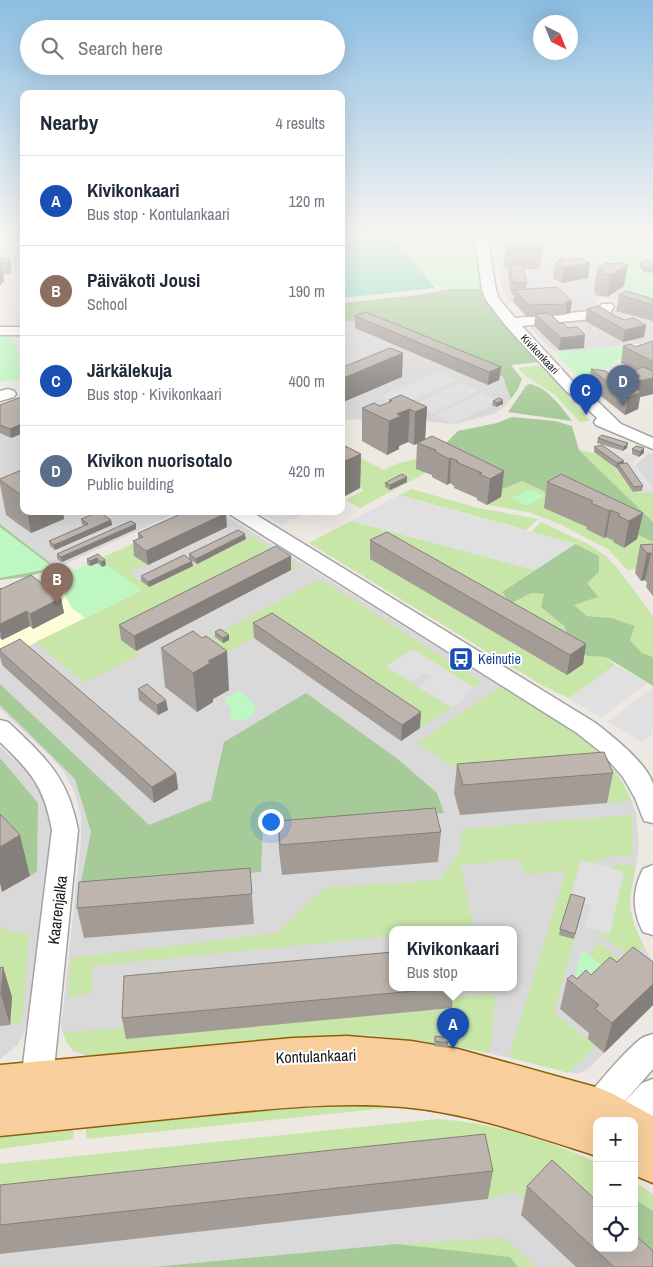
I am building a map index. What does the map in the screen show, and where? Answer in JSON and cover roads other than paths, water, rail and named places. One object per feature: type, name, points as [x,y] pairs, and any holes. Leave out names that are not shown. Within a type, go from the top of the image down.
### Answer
[{"type":"main road","points":[[18,1098],[266,1091],[348,1086],[404,1089],[455,1097],[532,1116],[593,1120]]},
{"type":"main road","points":[[638,1130],[653,1140]]},
{"type":"main road","points":[[638,1155],[653,1164]]},
{"type":"street","name":"Kivikonkaari","points":[[491,295],[511,323],[572,389],[574,395],[595,417],[604,424],[653,444]]},
{"type":"street","points":[[511,323],[591,315],[603,312],[607,307]]},
{"type":"street","points":[[0,332],[20,332]]},
{"type":"street","points":[[637,438],[653,428]]},
{"type":"street","points":[[242,515],[572,718],[598,736],[628,764],[644,790],[653,814]]},
{"type":"street","name":"Kaarenjalka","points":[[0,728],[41,769],[53,785],[60,801],[66,830],[18,1098]]},
{"type":"street","points":[[653,876],[647,904],[653,924]]},
{"type":"street","points":[[610,1117],[611,1091],[653,1048]]},
{"type":"street","points":[[616,1117],[653,1094]]},
{"type":"place","name":"Kivikon nuorisotalo","points":[[623,406]]},
{"type":"place","name":"Järkälekuja","points":[[586,415]]},
{"type":"place","name":"Päiväkoti Jousi","points":[[57,604]]},
{"type":"place","name":"Keinutie","points":[[461,659]]},
{"type":"place","name":"Kivikonkaari","points":[[453,1049]]}]
